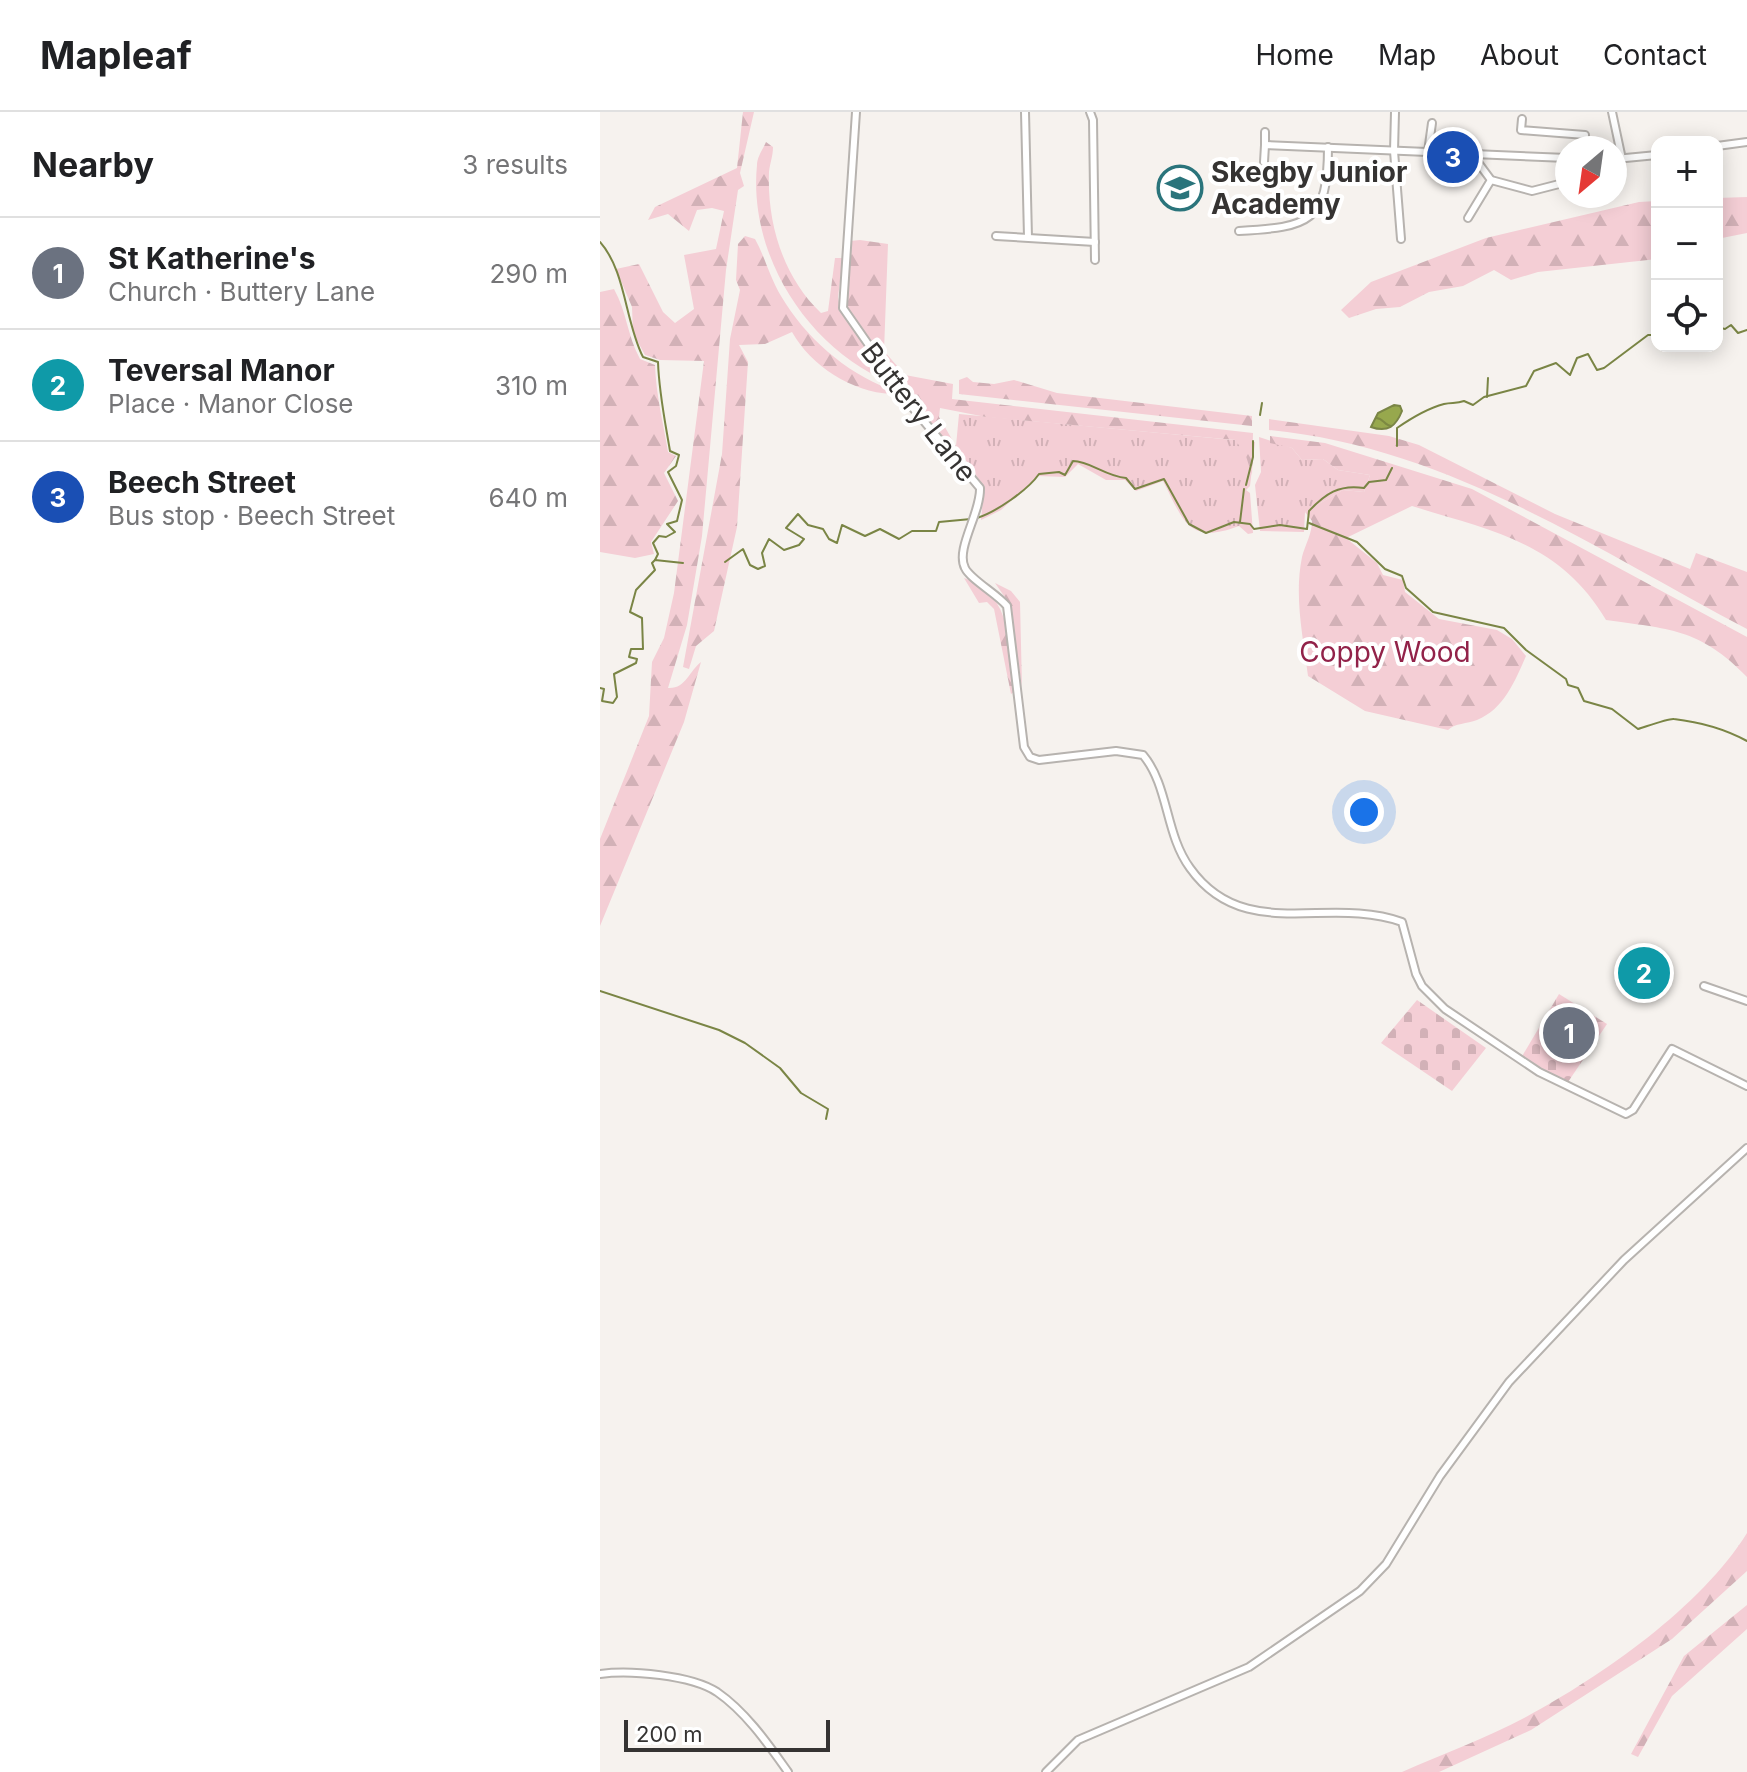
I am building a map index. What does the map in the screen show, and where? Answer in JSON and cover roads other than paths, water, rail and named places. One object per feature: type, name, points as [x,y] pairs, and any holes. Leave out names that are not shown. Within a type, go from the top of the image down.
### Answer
[{"type":"street","name":"Buttery Lane","points":[[856,112],[843,308],[912,407],[980,488],[981,504],[962,553],[965,568],[996,592],[1007,606],[1024,747],[1030,757],[1039,760],[1116,751],[1143,755],[1153,767],[1170,828],[1188,866],[1219,897],[1241,909],[1260,913],[1375,914],[1402,922],[1416,974],[1432,997],[1539,1072],[1586,1097],[1626,1114],[1633,1110],[1672,1049],[1747,1086]]},
{"type":"street","points":[[1025,112],[1028,237]]},
{"type":"street","points":[[1090,112],[1093,120],[1095,260]]},
{"type":"street","points":[[1395,112],[1394,151],[1401,239]]},
{"type":"street","points":[[1612,112],[1615,136]]},
{"type":"street","points":[[1522,119],[1521,130],[1585,136]]},
{"type":"street","points":[[1428,152],[1432,123]]},
{"type":"street","points":[[1264,162],[1265,132]]},
{"type":"street","points":[[1723,145],[1747,142]]},
{"type":"street","points":[[1265,145],[1555,157]]},
{"type":"street","points":[[1239,231],[1292,227],[1306,219],[1324,196],[1328,147]]},
{"type":"street","points":[[1471,153],[1491,180],[1532,191],[1555,185]]},
{"type":"street","points":[[1627,158],[1651,156]]},
{"type":"street","points":[[1468,218],[1491,180]]},
{"type":"street","points":[[996,236],[1095,242]]},
{"type":"street","points":[[1704,986],[1747,1001]]},
{"type":"street","points":[[1046,1772],[1078,1740],[1249,1667],[1360,1591],[1386,1564],[1440,1476],[1509,1382],[1624,1260],[1747,1148]]},
{"type":"street","points":[[600,1674],[648,1674],[715,1690],[763,1737],[788,1772]]},
{"type":"water","points":[[1394,405],[1400,406],[1402,411],[1394,424],[1387,429],[1371,427],[1378,413]]},
{"type":"waterway","points":[[600,242],[615,267],[643,357],[658,362],[670,451],[679,455],[676,466],[668,472],[682,500],[677,521],[667,524],[675,532],[666,537],[659,536],[653,543],[658,554],[655,560]]},
{"type":"waterway","points":[[1723,328],[1731,325],[1738,333],[1747,330]]},
{"type":"waterway","points":[[1397,446],[1397,428],[1432,408],[1464,401],[1473,405],[1484,397],[1526,386],[1534,371],[1556,363],[1570,375],[1577,358],[1588,354],[1597,370],[1604,368],[1651,335]]},
{"type":"waterway","points":[[1487,397],[1488,378]]},
{"type":"waterway","points":[[1260,415],[1262,403]]},
{"type":"waterway","points":[[1246,485],[1253,457],[1253,441]]},
{"type":"waterway","points":[[977,518],[1011,500],[1039,474],[1059,472],[1065,475],[1073,461],[1126,478],[1135,489],[1164,479],[1189,524],[1206,533],[1234,522],[1250,524],[1254,529],[1280,525],[1307,529],[1309,511],[1327,495],[1340,489],[1364,488],[1369,482],[1386,480],[1392,468]]},
{"type":"waterway","points":[[1240,522],[1244,489]]},
{"type":"waterway","points":[[725,562],[743,549],[750,565],[758,569],[765,566],[762,553],[769,539],[784,550],[799,545],[804,539],[786,528],[798,514],[808,525],[823,529],[829,539],[837,543],[842,525],[865,536],[880,529],[899,539],[912,531],[936,531],[939,522],[971,519]]},
{"type":"waterway","points":[[1309,523],[1357,542],[1385,569],[1402,576],[1406,588],[1433,612],[1504,628],[1526,650],[1566,679],[1568,685],[1578,688],[1584,701],[1612,709],[1638,729],[1674,719],[1711,726],[1747,741]]},
{"type":"waterway","points":[[600,688],[604,689],[602,701],[613,703],[617,697],[614,674],[636,663],[637,659],[629,657],[631,649],[643,649],[642,618],[630,612],[636,590],[655,570],[652,563],[655,560],[683,563]]},
{"type":"waterway","points":[[600,991],[719,1030],[745,1043],[780,1068],[801,1093],[828,1109],[826,1119]]},
{"type":"place","name":"Beech Street","points":[[1453,157]]},
{"type":"place","name":"Skegby Junior Academy","points":[[1180,188]]},
{"type":"place","name":"Teversal Manor","points":[[1644,973]]},
{"type":"place","name":"St Katherine's","points":[[1569,1033]]},
{"type":"park label","name":"Coppy Wood","points":[[1385,652]]}]
